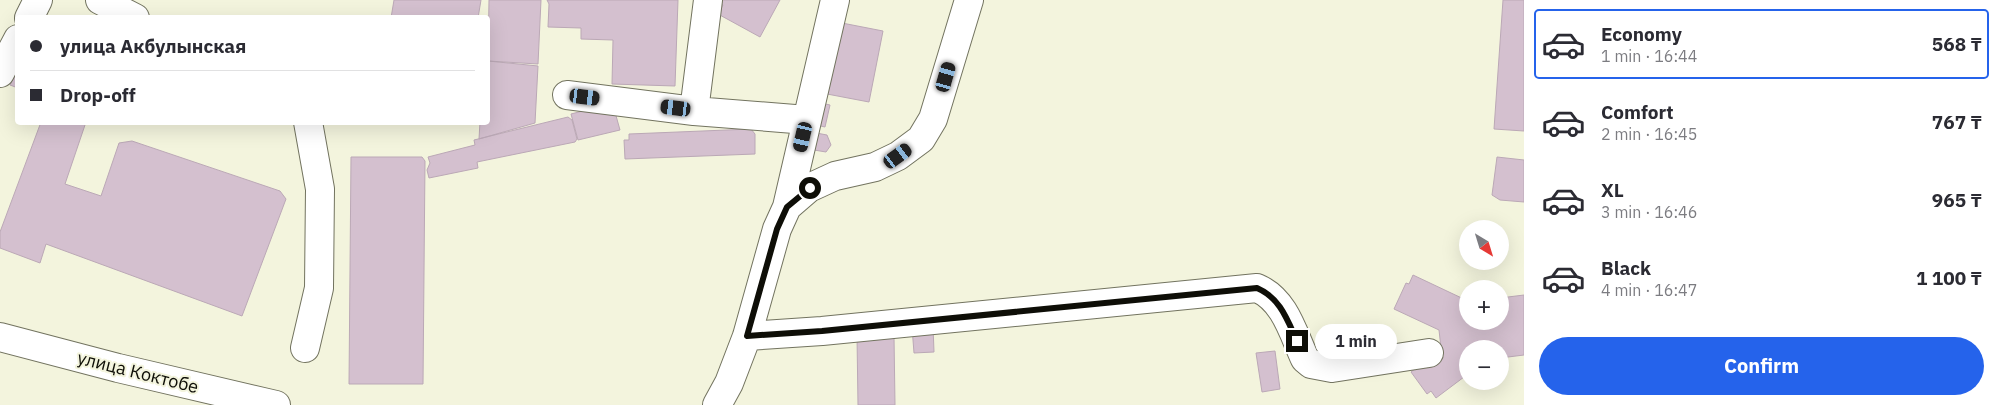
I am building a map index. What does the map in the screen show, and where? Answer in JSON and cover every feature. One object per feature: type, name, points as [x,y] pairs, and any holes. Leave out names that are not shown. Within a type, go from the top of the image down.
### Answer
[{"type":"street","points":[[30,15],[38,0]]},
{"type":"street","points":[[100,0],[129,15]]},
{"type":"street","points":[[694,111],[708,0]]},
{"type":"street","points":[[717,405],[747,336],[777,229],[787,207],[835,0]]},
{"type":"street","points":[[787,207],[810,188],[835,176],[876,167],[898,156],[920,139],[933,119],[969,0]]},
{"type":"street","points":[[0,73],[15,45]]},
{"type":"street","points":[[567,95],[694,111],[807,120]]},
{"type":"street","points":[[305,348],[319,288],[320,189],[309,125]]},
{"type":"street","points":[[747,336],[822,331],[1257,288],[1268,292],[1281,306],[1304,359],[1312,364],[1332,368],[1428,354]]},
{"type":"street","name":"улица Коктобе","points":[[0,337],[118,368],[276,405]]},
{"type":"building","points":[[394,0],[481,0],[478,15],[392,15]]},
{"type":"building","points":[[489,0],[541,0],[538,64],[490,61]]},
{"type":"building","points":[[547,0],[678,0],[675,86],[612,84],[613,40],[581,39],[581,28],[548,27],[549,4]]},
{"type":"building","points":[[722,0],[780,0],[760,37],[718,14],[723,5],[720,3]]},
{"type":"building","points":[[1503,0],[1524,0],[1524,131],[1494,129]]},
{"type":"building","points":[[842,23],[883,31],[869,102],[827,94]]},
{"type":"building","points":[[490,61],[538,66],[535,123],[479,139],[480,125],[490,125]]},
{"type":"building","points":[[15,75],[15,87],[10,85]]},
{"type":"building","points":[[817,102],[830,105],[825,127],[812,124]]},
{"type":"building","points":[[610,104],[613,105],[620,130],[578,140],[571,114]]},
{"type":"building","points":[[568,117],[572,120],[577,139],[575,142],[477,162],[478,168],[429,178],[427,170],[430,163],[428,157],[475,145],[474,140]]},
{"type":"building","points":[[40,125],[85,125],[65,184],[101,196],[119,143],[132,141],[280,191],[286,199],[242,316],[46,244],[40,263],[0,248],[0,232]]},
{"type":"building","points":[[751,129],[755,134],[755,154],[625,159],[624,140],[629,140],[629,134]]},
{"type":"building","points":[[811,132],[827,135],[831,145],[826,152],[808,149]]},
{"type":"building","points":[[351,157],[422,157],[425,161],[423,384],[349,384]]},
{"type":"building","points":[[1497,157],[1524,160],[1524,202],[1500,200],[1492,195]]},
{"type":"building","points":[[1413,275],[1459,297],[1459,330],[1509,330],[1509,297],[1524,295],[1524,355],[1509,357],[1509,340],[1459,340],[1459,381],[1436,398],[1431,391],[1427,394],[1411,372],[1441,348],[1439,330],[1394,309],[1406,283],[1409,284]]},
{"type":"building","points":[[933,326],[934,352],[914,353],[912,327]]},
{"type":"building","points":[[857,336],[894,336],[895,405],[858,405]]},
{"type":"building","points":[[1275,351],[1280,389],[1262,392],[1256,353]]},
{"type":"route","points":[[810,188],[787,207],[777,229],[747,336],[822,331],[1257,288],[1268,292],[1281,306],[1297,341]]}]
